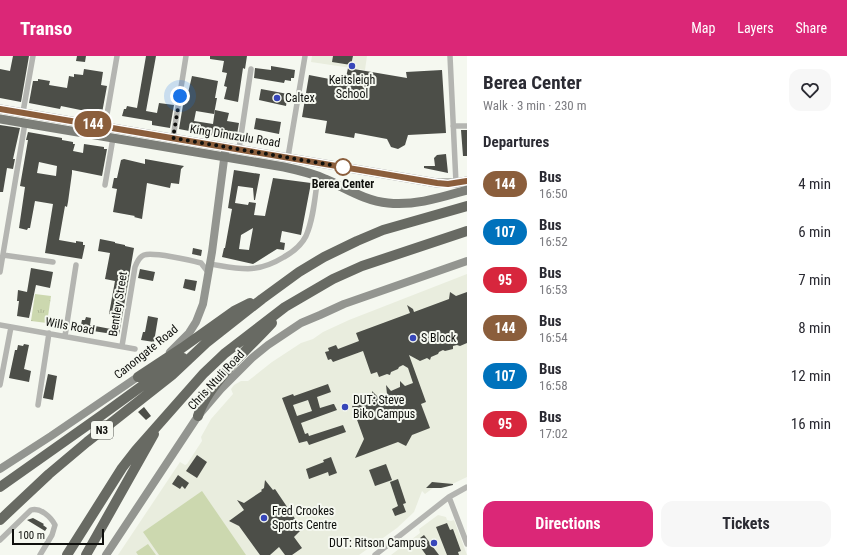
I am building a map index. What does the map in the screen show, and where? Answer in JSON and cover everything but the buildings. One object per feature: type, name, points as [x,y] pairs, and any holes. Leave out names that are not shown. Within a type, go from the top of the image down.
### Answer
[{"type":"highway","name":"N3","points":[[0,520],[54,470],[172,374],[206,343],[299,272],[324,257],[356,241],[383,230],[467,206]]},
{"type":"highway","points":[[67,555],[122,468],[136,450],[204,373],[224,354],[285,307],[340,276],[362,266],[467,231]]},
{"type":"highway","points":[[138,377],[234,310],[262,299]]},
{"type":"highway","points":[[198,416],[201,407],[212,389],[227,370],[273,322],[285,307]]},
{"type":"highway","points":[[0,487],[157,375],[206,343]]},
{"type":"highway","points":[[86,555],[149,444],[157,427]]},
{"type":"main road","name":"King Dinuzulu Road","points":[[0,109],[437,183],[456,183],[467,181]]},
{"type":"main road","name":"King Dinuzulu Road","points":[[0,119],[284,167],[318,176],[358,195],[386,203],[421,202],[467,190]]},
{"type":"main road","name":"Canongate Road","points":[[0,469],[138,377],[176,347],[189,333],[196,322],[203,304],[209,273],[226,147]]},
{"type":"main road","name":"Chris Ntuli Road","points":[[106,555],[198,416],[221,389],[252,358],[268,345],[301,323],[344,304],[467,261]]},
{"type":"street","points":[[24,112],[33,56]]},
{"type":"street","points":[[105,126],[117,56]]},
{"type":"street","points":[[173,138],[186,56]]},
{"type":"street","points":[[288,157],[305,56]]},
{"type":"street","points":[[450,56],[456,183]]},
{"type":"street","points":[[239,149],[251,69]]},
{"type":"street","points":[[0,272],[25,123]]},
{"type":"street","points":[[453,126],[467,126]]},
{"type":"street","points":[[105,185],[113,138]]},
{"type":"street","points":[[210,264],[243,269],[261,268],[272,264],[296,249],[306,237],[318,176]]},
{"type":"street","points":[[209,273],[201,263],[212,252]]},
{"type":"street","name":"Bentley Street","points":[[122,346],[135,268],[138,260],[144,255],[151,254],[201,263]]},
{"type":"street","points":[[3,255],[53,262]]},
{"type":"street","points":[[65,336],[76,264]]},
{"type":"street","name":"Wills Road","points":[[0,325],[135,349]]},
{"type":"street","points":[[0,385],[10,327]]},
{"type":"street","points":[[38,405],[49,333]]},
{"type":"street","points":[[375,555],[449,497],[467,488]]},
{"type":"street","points":[[449,497],[467,544]]},
{"type":"street","points":[[0,540],[31,510],[38,510],[47,515],[55,525],[52,535],[40,555]]},
{"type":"shaded area","name":"Keitsleigh School","points":[[312,56],[367,56],[365,70],[311,62]]},
{"type":"shaded area","name":"DUT: Steve Biko Campus","points":[[467,274],[467,477],[446,487],[433,488],[425,494],[422,491],[414,512],[397,528],[359,555],[118,555],[180,462],[185,465],[187,464],[202,441],[201,437],[211,419],[233,394],[231,389],[234,385],[241,381],[248,381],[272,362],[301,343],[313,339],[323,332],[349,320]]},
{"type":"shaded area","name":"DUT: Ritson Campus","points":[[438,515],[446,517],[447,520],[454,520],[467,555],[391,555],[420,533],[419,529]]},
{"type":"green space","points":[[35,294],[51,296],[47,323],[31,321]]},
{"type":"green space","points":[[202,491],[246,555],[159,555],[143,532]]},
{"type":"green space","points":[[148,544],[156,555],[138,555],[136,552]]},
{"type":"bus line","name":"144","points":[[0,109],[437,183],[448,184],[467,181]]},
{"type":"place","name":"Keitsleigh School","points":[[352,66]]},
{"type":"place","name":"Caltex","points":[[277,98]]},
{"type":"place","name":"Berea Center","points":[[343,167]]},
{"type":"place","name":"S Block","points":[[413,338]]},
{"type":"place","name":"DUT: Steve Biko Campus","points":[[345,407]]},
{"type":"place","name":"Fred Crookes Sports Centre","points":[[264,518]]},
{"type":"place","name":"DUT: Ritson Campus","points":[[434,543]]},
{"type":"route","points":[[180,96],[173,138],[343,167]]}]
